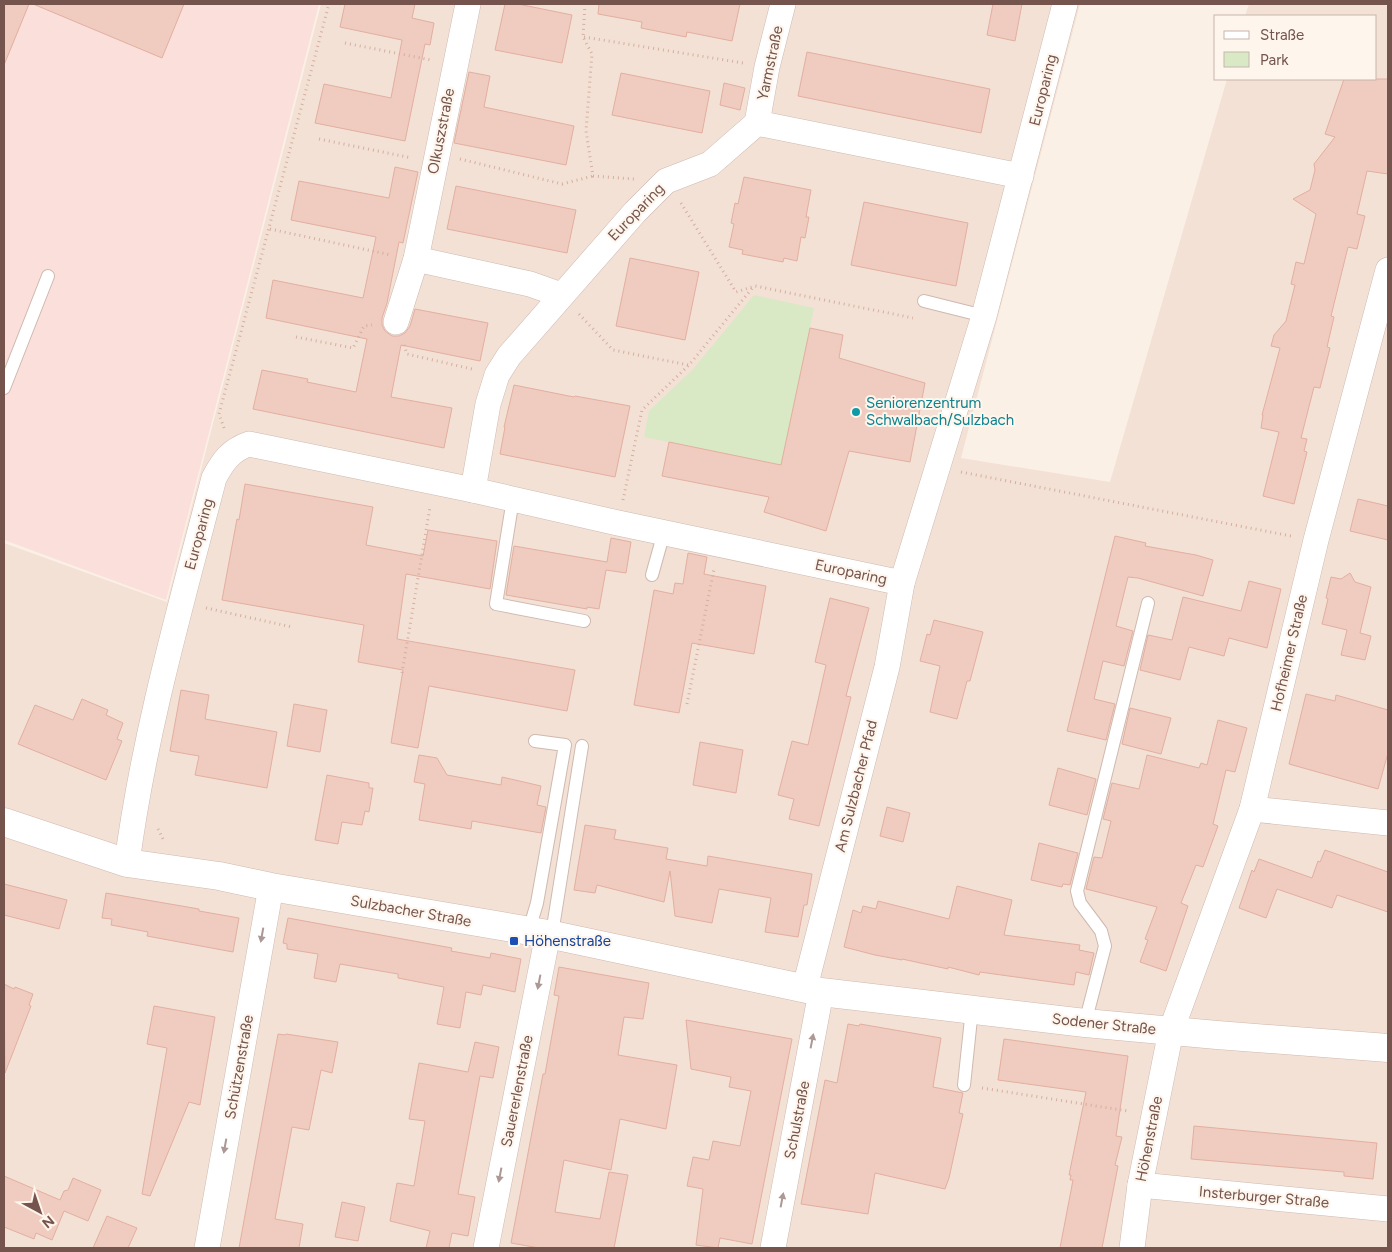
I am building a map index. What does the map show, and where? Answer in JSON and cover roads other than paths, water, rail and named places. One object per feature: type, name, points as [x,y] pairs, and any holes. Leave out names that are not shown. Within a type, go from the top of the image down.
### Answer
[{"type":"street","name":"Olkuszstraße","points":[[396,322],[416,259],[468,4]]},
{"type":"street","name":"Yarmstraße","points":[[757,123],[767,68],[783,4]]},
{"type":"street","name":"Europaring","points":[[127,863],[133,814],[143,766],[214,478],[222,463],[231,453],[249,444],[473,490],[618,523],[902,583],[984,316],[1065,4]]},
{"type":"street","name":"Europaring","points":[[473,490],[488,404],[497,376],[509,356],[634,212],[666,181],[710,164],[757,123]]},
{"type":"street","points":[[757,123],[1021,176]]},
{"type":"street","points":[[416,259],[530,284],[561,295]]},
{"type":"street","name":"Hofheimer Straße","points":[[1171,1031],[1252,809],[1316,540],[1387,279]]},
{"type":"street","name":"Am Sulzbacher Pfad","points":[[813,989],[887,666],[902,583]]},
{"type":"street","points":[[1252,809],[1388,823]]},
{"type":"street","name":"Sulzbacher Straße","points":[[4,822],[127,863],[219,876],[271,887],[544,933],[813,989]]},
{"type":"street","name":"Schützenstraße","points":[[207,1248],[271,887]]},
{"type":"street","name":"Sauererlenstraße","points":[[486,1248],[544,933]]},
{"type":"street","name":"Sodener Straße","points":[[813,989],[1085,1023],[1388,1048]]},
{"type":"street","name":"Schulstraße","points":[[772,1248],[813,989]]},
{"type":"street","name":"Höhenstraße","points":[[1132,1248],[1140,1185],[1171,1031]]},
{"type":"street","name":"Insterburger Straße","points":[[1140,1185],[1388,1209]]},
{"type":"lane","points":[[4,388],[48,276]]},
{"type":"lane","points":[[924,301],[984,316]]},
{"type":"lane","points":[[513,499],[496,604],[584,621]]},
{"type":"lane","points":[[652,575],[664,532]]},
{"type":"lane","points":[[1085,1023],[1105,946],[1101,931],[1080,903],[1076,891],[1148,603]]},
{"type":"lane","points":[[535,741],[565,745],[534,918],[544,933],[554,922],[582,746]]},
{"type":"lane","points":[[964,1085],[972,1009]]},
{"type":"place","name":"Seniorenzentrum Schwalbach/Sulzbach","points":[[856,412]]},
{"type":"place","name":"Höhenstraße","points":[[514,941]]}]
